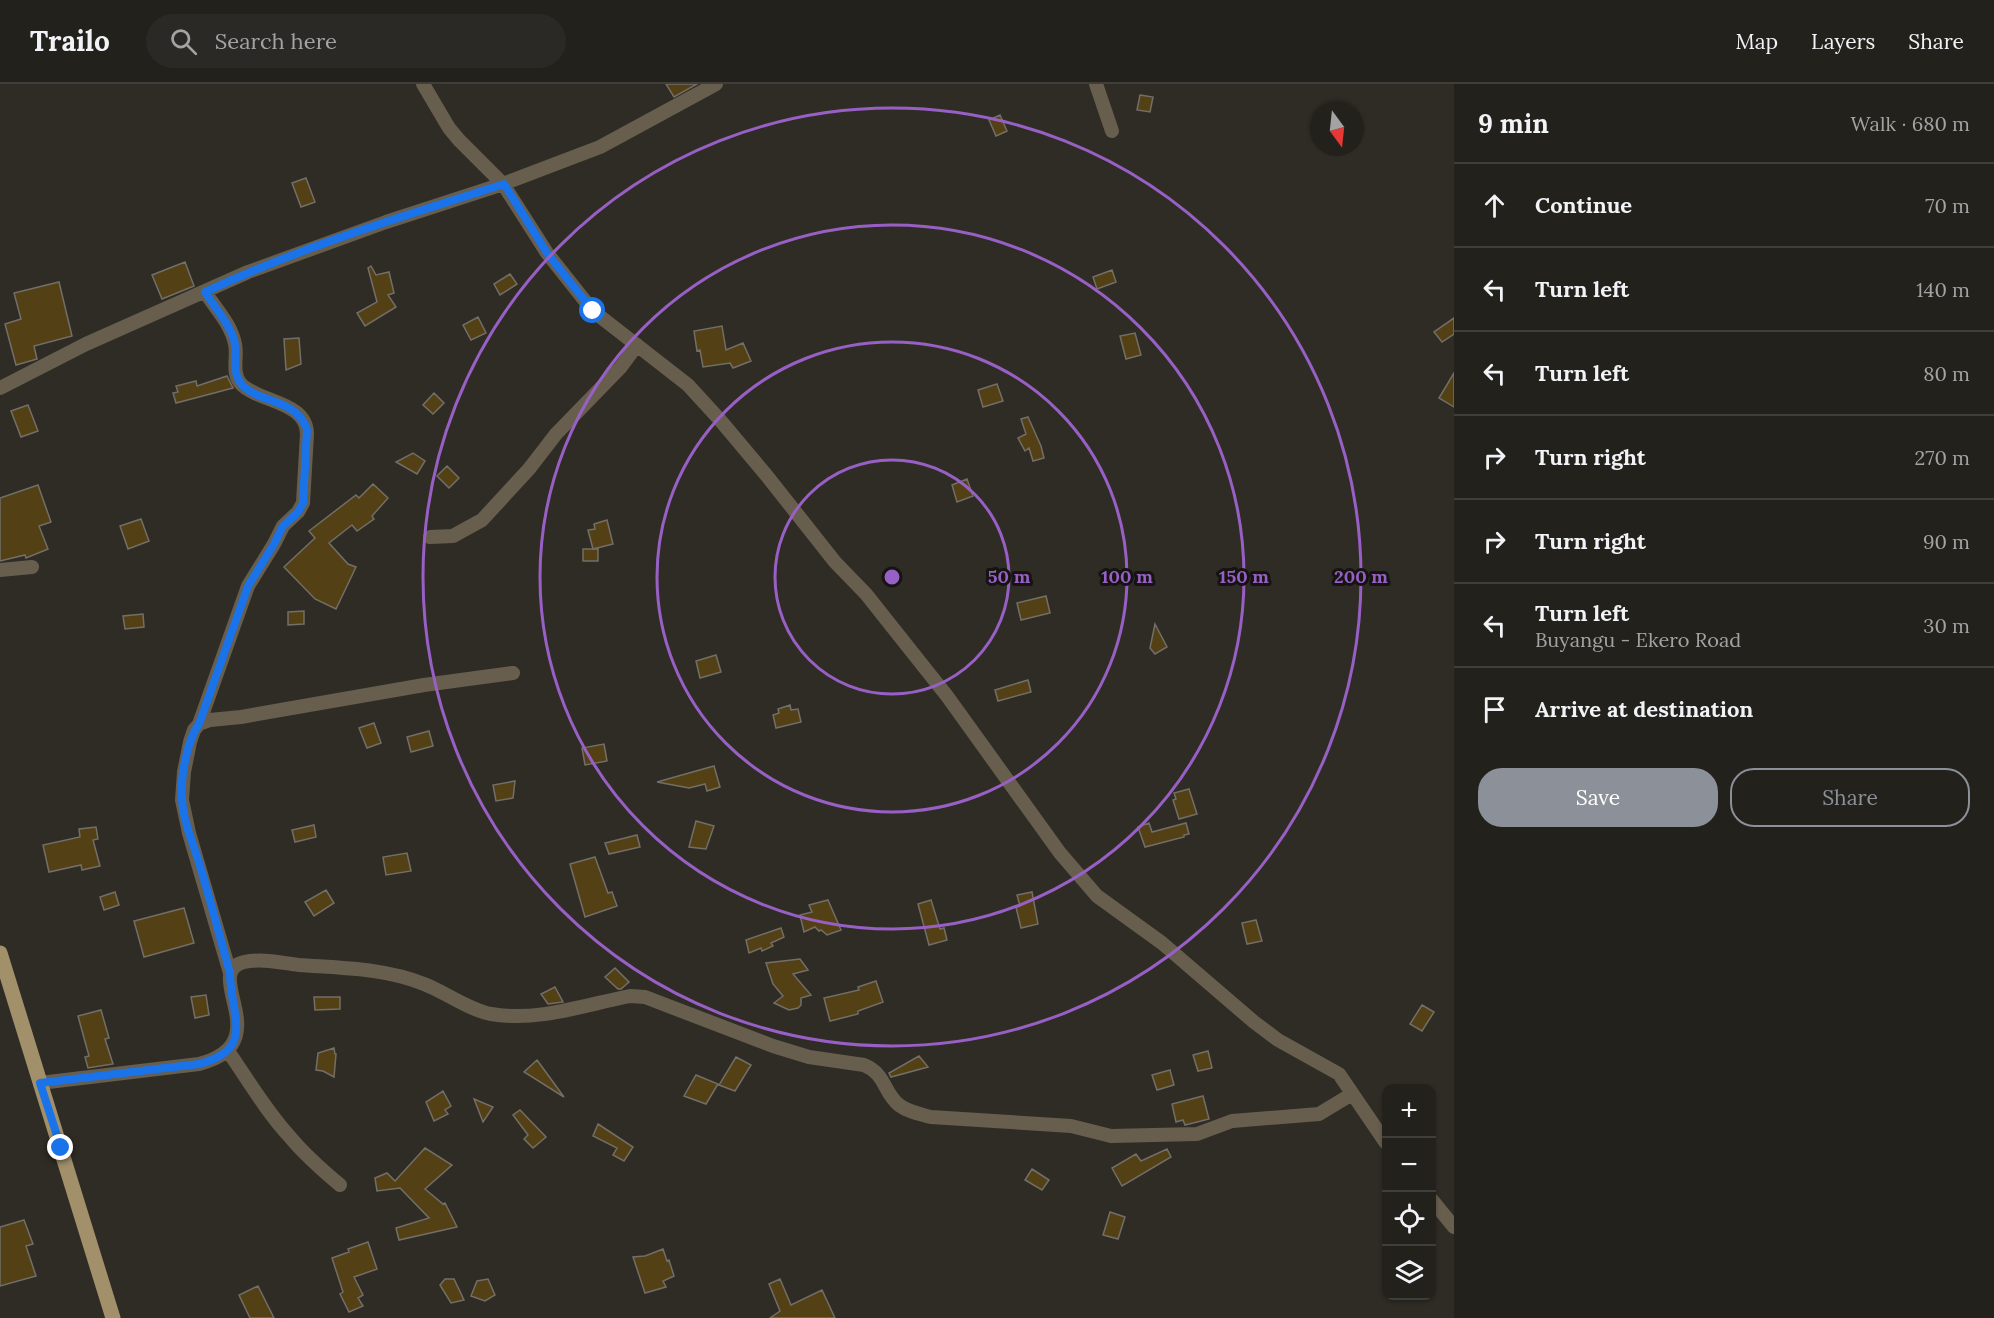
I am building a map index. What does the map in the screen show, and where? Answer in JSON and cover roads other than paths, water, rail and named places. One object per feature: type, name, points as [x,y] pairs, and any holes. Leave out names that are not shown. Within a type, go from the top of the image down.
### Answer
[{"type":"main road","points":[[0,954],[112,1318]]},
{"type":"street","points":[[423,84],[433,104],[459,140],[504,184],[547,253],[593,311],[688,385],[760,468],[835,562],[866,594],[947,696],[1060,853],[1097,896],[1162,943],[1278,1040],[1339,1074],[1383,1138]]},
{"type":"street","points":[[0,388],[86,344],[248,272],[375,225],[504,184],[600,147],[716,84]]},
{"type":"street","points":[[1096,84],[1112,131]]},
{"type":"street","points":[[40,1083],[199,1064],[219,1057],[234,1043],[237,1021],[230,973],[189,833],[182,800],[184,772],[194,730],[199,724],[248,586],[283,526],[298,512],[303,503],[307,434],[305,424],[286,405],[241,384],[235,368],[236,346],[230,328],[205,292]]},
{"type":"street","points":[[430,537],[453,536],[482,520],[530,469],[556,434],[620,368],[637,345]]},
{"type":"street","points":[[0,570],[32,567]]},
{"type":"street","points":[[199,724],[210,720],[241,717],[424,685],[513,673]]},
{"type":"street","points":[[230,973],[235,966],[254,961],[381,971],[425,984],[488,1014],[528,1017],[630,996],[645,997],[773,1047],[809,1057],[872,1068],[884,1081],[898,1105],[910,1112],[931,1117],[1071,1126],[1111,1136],[1197,1134],[1232,1121],[1319,1114],[1352,1094]]},
{"type":"street","points":[[228,1051],[284,1130],[310,1159],[340,1185]]},
{"type":"street","points":[[1436,1206],[1454,1227]]}]
